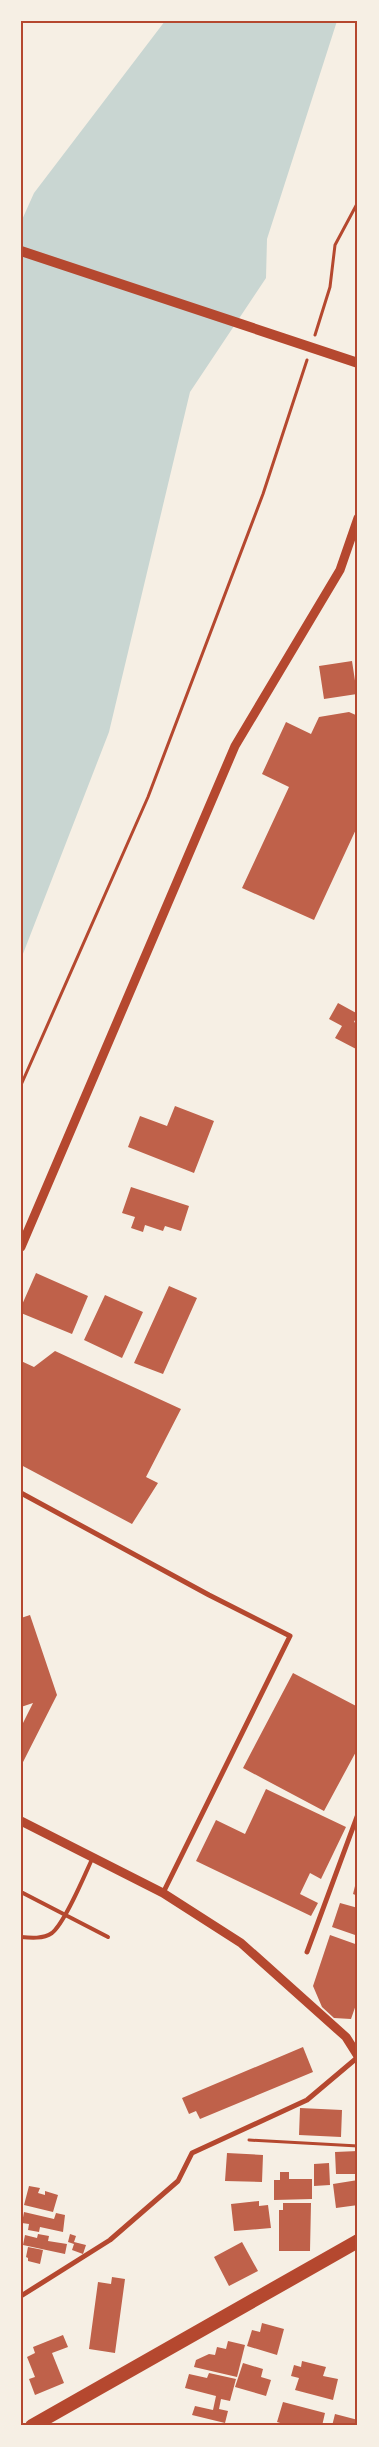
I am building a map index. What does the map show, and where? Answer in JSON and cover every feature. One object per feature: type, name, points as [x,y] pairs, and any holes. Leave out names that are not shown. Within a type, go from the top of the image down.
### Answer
[{"type":"highway","points":[[32,2426],[358,2241]]},
{"type":"main road","points":[[21,251],[358,363]]},
{"type":"street","points":[[21,1247],[235,746],[340,570],[358,518]]},
{"type":"street","points":[[21,1493],[209,1595],[290,1636],[163,1893]]},
{"type":"street","points":[[307,1952],[358,1814]]},
{"type":"street","points":[[21,1822],[163,1893],[241,1943],[346,2037],[358,2056],[307,2100],[226,2139],[192,2153],[178,2182],[110,2240],[21,2296]]},
{"type":"lane","points":[[21,1937],[33,1938],[51,1934],[60,1924],[93,1857]]},
{"type":"lane","points":[[21,1892],[108,1937]]},
{"type":"path","points":[[312,344],[330,287],[335,245],[358,202]]},
{"type":"path","points":[[21,1085],[148,797],[263,494],[309,353]]},
{"type":"path","points":[[226,2139],[358,2146]]},
{"type":"shaded area","points":[[165,21],[337,21],[267,239],[266,278],[190,392],[109,732],[21,959],[21,222],[34,193]]},
{"type":"building","points":[[352,661],[357,694],[324,699],[319,666]]},
{"type":"building","points":[[349,712],[358,716],[358,825],[314,920],[242,888],[289,787],[262,774],[286,722],[311,734],[319,717]]},
{"type":"building","points":[[338,1003],[358,1014],[354,1022],[358,1024],[358,1050],[335,1038],[342,1026],[329,1019]]},
{"type":"building","points":[[175,1106],[214,1121],[194,1173],[128,1147],[140,1116],[167,1126]]},
{"type":"building","points":[[131,1187],[189,1206],[181,1231],[165,1226],[163,1231],[145,1225],[143,1232],[131,1228],[135,1217],[122,1213]]},
{"type":"building","points":[[36,1273],[88,1296],[72,1334],[21,1313],[21,1307]]},
{"type":"building","points":[[169,1286],[197,1298],[163,1374],[134,1363]]},
{"type":"building","points":[[105,1295],[143,1312],[122,1358],[84,1340]]},
{"type":"building","points":[[55,1351],[181,1409],[146,1477],[158,1483],[132,1524],[21,1465],[21,1361],[34,1367]]},
{"type":"building","points":[[30,1615],[57,1695],[21,1766],[21,1727],[33,1703],[21,1707],[21,1618]]},
{"type":"building","points":[[293,1673],[358,1707],[358,1748],[324,1811],[243,1768]]},
{"type":"building","points":[[266,1789],[346,1827],[321,1879],[310,1873],[300,1894],[318,1903],[311,1916],[196,1861],[216,1820],[245,1834]]},
{"type":"building","points":[[358,1878],[358,1896],[353,1894]]},
{"type":"building","points":[[340,1903],[358,1908],[358,1936],[332,1927]]},
{"type":"building","points":[[330,1935],[358,1945],[358,1999],[351,2019],[334,2018],[322,2007],[313,1986]]},
{"type":"building","points":[[303,2047],[313,2072],[200,2119],[196,2111],[189,2114],[182,2098]]},
{"type":"building","points":[[300,2108],[342,2110],[341,2137],[299,2135]]},
{"type":"building","points":[[358,2151],[358,2174],[336,2174],[335,2152]]},
{"type":"building","points":[[227,2153],[263,2155],[262,2182],[225,2181]]},
{"type":"building","points":[[329,2163],[330,2185],[314,2186],[314,2164]]},
{"type":"building","points":[[280,2172],[289,2172],[289,2179],[312,2179],[312,2199],[274,2200],[274,2180],[280,2180]]},
{"type":"building","points":[[358,2180],[358,2205],[336,2208],[333,2184]]},
{"type":"building","points":[[29,2186],[40,2188],[38,2193],[45,2195],[45,2191],[58,2195],[53,2212],[24,2205]]},
{"type":"building","points":[[259,2201],[259,2206],[268,2205],[271,2228],[234,2231],[231,2204]]},
{"type":"building","points":[[283,2203],[311,2203],[310,2251],[279,2251],[279,2210],[283,2210]]},
{"type":"building","points":[[24,2212],[54,2219],[56,2213],[65,2215],[63,2232],[40,2227],[39,2232],[28,2230],[29,2224],[22,2223]]},
{"type":"building","points":[[38,2234],[49,2236],[48,2241],[67,2244],[65,2254],[23,2245],[25,2235],[37,2238]]},
{"type":"building","points":[[70,2234],[76,2236],[74,2242],[86,2245],[83,2254],[72,2250],[74,2244],[68,2242]]},
{"type":"building","points":[[242,2242],[258,2271],[229,2286],[214,2257]]},
{"type":"building","points":[[28,2247],[43,2250],[40,2264],[28,2261],[26,2257]]},
{"type":"building","points":[[112,2277],[125,2279],[115,2353],[89,2349],[98,2282],[111,2284]]},
{"type":"building","points":[[262,2323],[284,2329],[277,2355],[247,2346],[252,2330],[260,2332]]},
{"type":"building","points":[[63,2335],[68,2347],[52,2353],[64,2383],[35,2395],[29,2379],[35,2377],[27,2357],[35,2353],[33,2347]]},
{"type":"building","points":[[228,2341],[245,2345],[237,2377],[194,2367],[196,2360],[209,2354],[215,2355],[217,2347],[226,2349]]},
{"type":"building","points":[[302,2361],[326,2367],[323,2376],[338,2379],[333,2400],[295,2390],[299,2378],[291,2376],[294,2365],[301,2367]]},
{"type":"building","points":[[243,2363],[263,2369],[261,2377],[271,2380],[266,2396],[235,2387]]},
{"type":"building","points":[[209,2373],[236,2379],[230,2401],[221,2399],[219,2409],[228,2411],[225,2423],[192,2415],[195,2406],[213,2410],[216,2396],[185,2388],[189,2374],[207,2378]]},
{"type":"building","points":[[283,2402],[325,2413],[322,2426],[290,2426],[277,2422]]},
{"type":"building","points":[[335,2414],[358,2420],[358,2426],[332,2426]]}]
